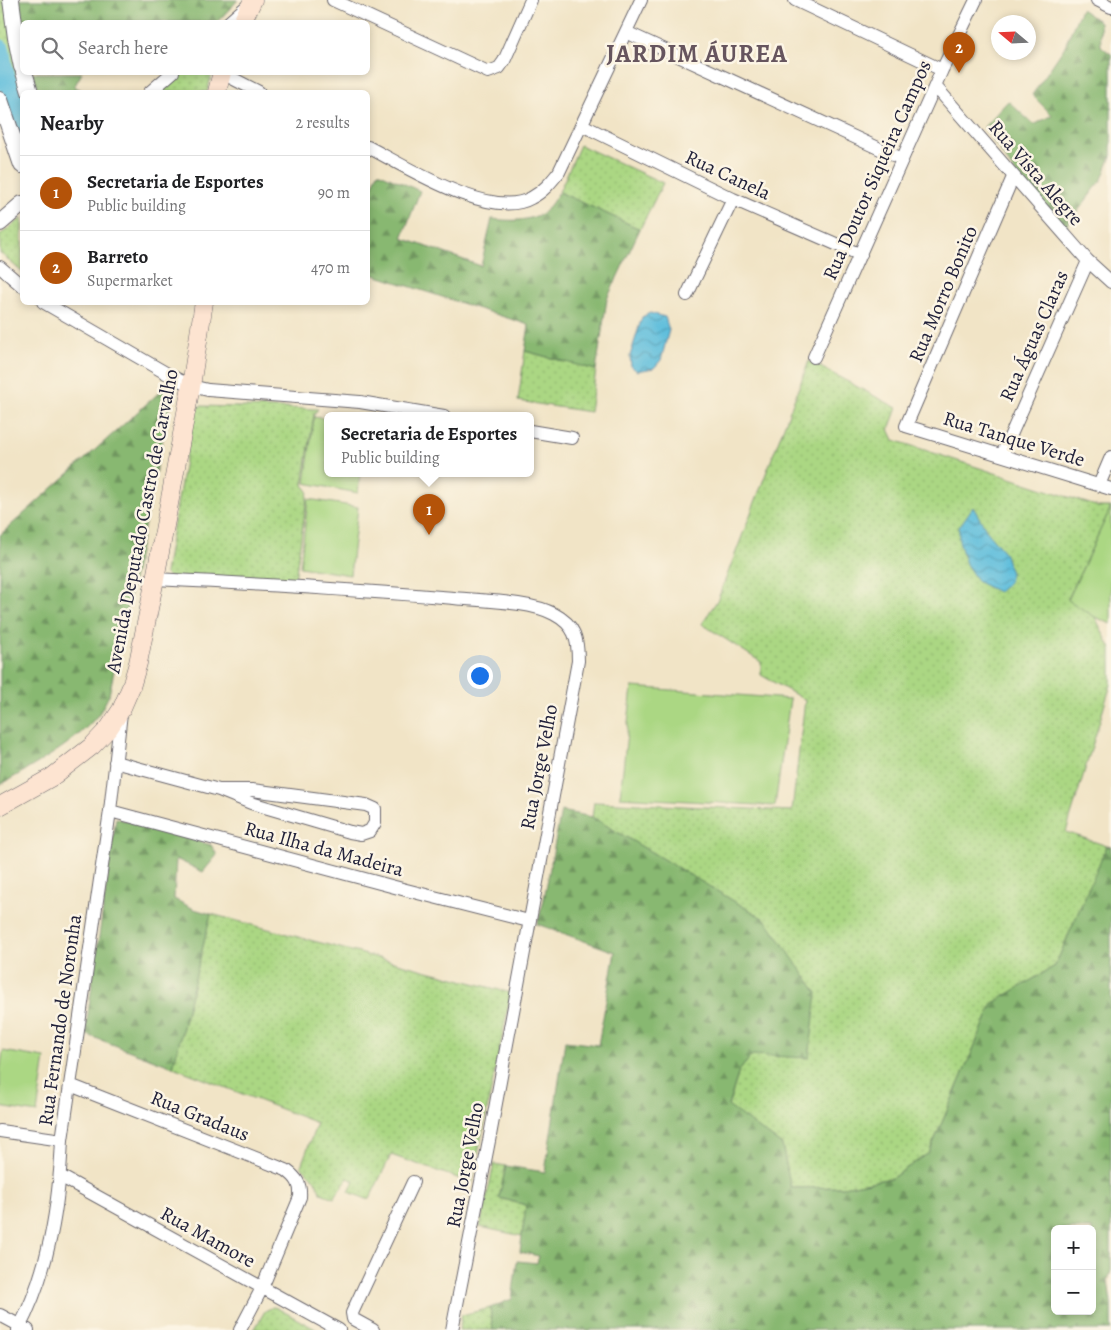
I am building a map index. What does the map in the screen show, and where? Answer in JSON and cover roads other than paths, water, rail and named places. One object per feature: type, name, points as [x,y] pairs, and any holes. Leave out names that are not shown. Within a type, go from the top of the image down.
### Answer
[{"type":"main road","points":[[238,20],[252,1]]},
{"type":"main road","points":[[218,90],[221,75]]},
{"type":"main road","name":"Avenida Deputado Castro de Carvalho","points":[[0,806],[52,777],[92,746],[109,728],[121,710],[131,687],[138,663],[155,578],[191,386],[204,305]]},
{"type":"street","points":[[11,0],[20,57]]},
{"type":"street","points":[[333,0],[488,72],[499,68],[504,61],[531,0]]},
{"type":"street","points":[[370,148],[463,195],[489,202],[512,204],[530,199],[548,186],[559,172],[641,0]]},
{"type":"street","points":[[795,0],[942,70]]},
{"type":"street","name":"Rua Doutor Siqueira Campos","points":[[814,357],[942,70],[976,0]]},
{"type":"street","points":[[1098,0],[1111,7]]},
{"type":"street","points":[[626,32],[902,160]]},
{"type":"street","points":[[25,75],[29,90]]},
{"type":"street","points":[[152,90],[170,75]]},
{"type":"street","points":[[226,75],[255,90]]},
{"type":"street","name":"Rua Vista Alegre","points":[[935,86],[1088,260],[1111,282]]},
{"type":"street","points":[[0,100],[20,159]]},
{"type":"street","name":"Rua Canela","points":[[582,125],[733,198],[861,255]]},
{"type":"street","name":"Rua Morro Bonito","points":[[906,426],[1014,177]]},
{"type":"street","points":[[688,295],[733,198]]},
{"type":"street","points":[[0,223],[20,206]]},
{"type":"street","name":"Rua Águas Claras","points":[[1002,455],[1088,260]]},
{"type":"street","points":[[0,266],[20,284]]},
{"type":"street","points":[[49,305],[143,361],[191,386],[217,391],[360,402],[420,412]]},
{"type":"street","name":"Rua Tanque Verde","points":[[906,426],[1105,487]]},
{"type":"street","points":[[534,432],[572,438]]},
{"type":"street","points":[[1105,487],[1111,457]]},
{"type":"street","name":"Rua Jorge Velho","points":[[155,578],[369,591],[542,608],[565,621],[578,641],[578,661],[452,1330]]},
{"type":"street","name":"Rua Fernando de Noronha","points":[[22,1329],[50,1246],[60,1176],[62,1140],[110,811],[121,710]]},
{"type":"street","points":[[115,762],[220,790],[251,803],[355,833],[361,834],[370,831],[375,823],[375,809],[366,805],[252,790],[220,790]]},
{"type":"street","name":"Rua Ilha da Madeira","points":[[110,811],[529,921]]},
{"type":"street","name":"Rua Gradaus","points":[[70,1085],[286,1170],[299,1182],[301,1188],[300,1197],[262,1288]]},
{"type":"street","points":[[0,1131],[62,1140]]},
{"type":"street","name":"Rua Mamore","points":[[60,1176],[339,1330]]},
{"type":"street","points":[[373,1330],[353,1319],[352,1313],[413,1182]]},
{"type":"street","points":[[240,1330],[262,1288]]},
{"type":"street","points":[[0,1315],[22,1329]]},
{"type":"water","points":[[650,313],[665,317],[669,330],[661,360],[654,368],[637,371],[631,366],[630,356],[642,317]]},
{"type":"water","points":[[973,507],[989,534],[1004,552],[1011,573],[1009,582],[998,592],[978,582],[966,564],[959,541],[959,527]]},
{"type":"waterway","points":[[0,49],[3,68],[20,120]]},
{"type":"place","name":"Barreto","points":[[959,73]]},
{"type":"place","name":"Secretaria de Esportes","points":[[429,535]]},
{"type":"district","name":"JARDIM ÁUREA","points":[[697,54]]}]
